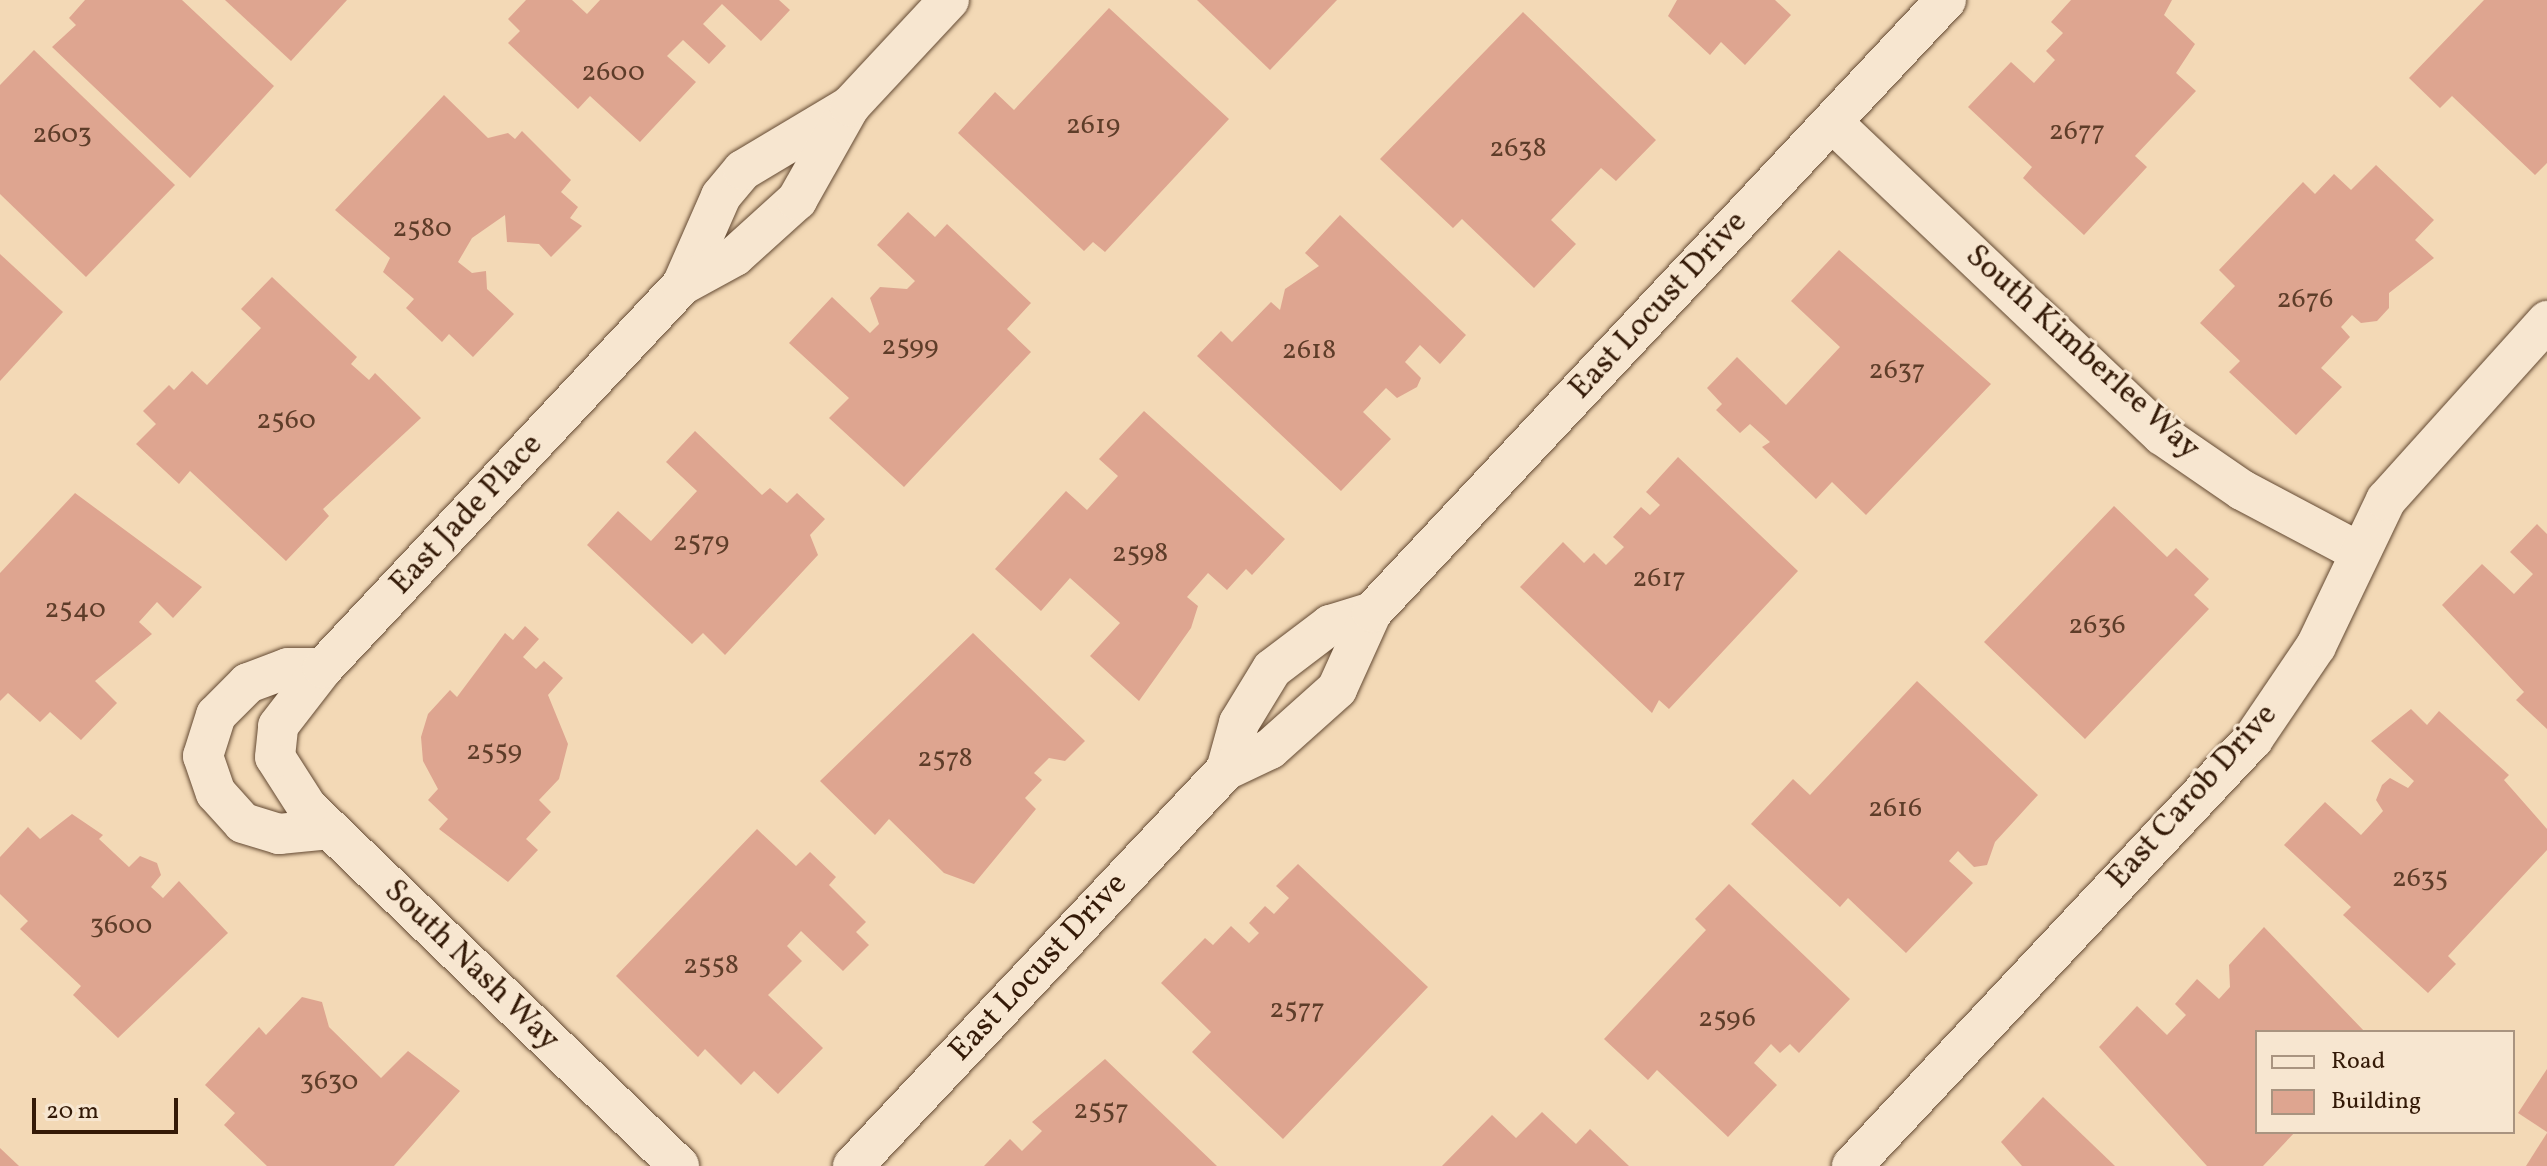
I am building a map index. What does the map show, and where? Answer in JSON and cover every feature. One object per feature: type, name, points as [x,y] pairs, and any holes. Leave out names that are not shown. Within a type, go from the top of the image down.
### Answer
[{"type":"street","name":"East Jade Place","points":[[682,285],[721,196],[743,170],[850,106],[949,0]]},
{"type":"street","name":"East Locust Drive","points":[[853,1166],[1226,770],[1270,749],[1337,689],[1372,612],[1946,0]]},
{"type":"street","name":"East Jade Place","points":[[275,757],[278,726],[323,668],[682,285],[769,230],[826,156],[850,106]]},
{"type":"street","name":"South Kimberlee Way","points":[[1832,122],[2162,435],[2242,490],[2357,551]]},
{"type":"street","name":"East Carob Drive","points":[[1852,1166],[2253,739],[2316,646],[2357,551],[2425,452],[2547,321]]},
{"type":"street","name":"East Locust Drive","points":[[1226,770],[1239,723],[1272,669],[1320,631],[1372,612]]},
{"type":"street","points":[[323,668],[288,668],[248,683],[216,715],[203,756],[216,793],[243,823],[279,834],[330,829]]},
{"type":"street","name":"South Nash Way","points":[[275,757],[286,782],[330,829],[679,1166]]},
{"type":"building","points":[[85,0],[182,0],[274,86],[190,178],[52,47],[76,25],[69,18]]},
{"type":"building","points":[[225,0],[347,0],[291,61]]},
{"type":"building","points":[[526,0],[572,0],[587,14],[600,0],[779,0],[790,10],[761,41],[722,4],[703,24],[726,46],[709,64],[683,40],[667,56],[696,82],[640,142],[590,96],[578,109],[508,43],[520,31],[508,19]]},
{"type":"building","points":[[1197,0],[1337,0],[1270,70]]},
{"type":"building","points":[[1677,0],[1775,0],[1791,15],[1745,65],[1721,42],[1710,55],[1668,16]]},
{"type":"building","points":[[2071,0],[2172,0],[2164,15],[2195,44],[2176,73],[2196,91],[2135,156],[2147,167],[2084,235],[2023,178],[2032,167],[1968,107],[2011,62],[2034,83],[2055,60],[2046,51],[2063,33],[2051,22]]},
{"type":"building","points":[[2484,0],[2547,0],[2547,163],[2535,175],[2452,96],[2440,108],[2409,78]]},
{"type":"building","points":[[1109,8],[1229,119],[1105,252],[1093,242],[1084,251],[958,133],[995,92],[1014,110]]},
{"type":"building","points":[[1523,12],[1656,140],[1616,181],[1601,168],[1551,220],[1576,244],[1534,288],[1462,219],[1453,228],[1380,159]]},
{"type":"building","points":[[34,50],[175,185],[86,277],[0,194],[0,85]]},
{"type":"building","points":[[444,95],[488,138],[508,133],[515,139],[522,131],[571,180],[561,192],[578,207],[570,218],[582,226],[551,257],[539,244],[507,242],[505,215],[472,238],[458,262],[472,273],[486,271],[487,289],[514,314],[473,357],[449,334],[442,342],[406,308],[414,299],[383,272],[390,258],[335,210]]},
{"type":"building","points":[[2376,165],[2434,220],[2415,240],[2434,258],[2389,293],[2389,308],[2377,321],[2361,323],[2352,315],[2341,327],[2350,337],[2321,368],[2342,387],[2296,435],[2229,372],[2240,361],[2200,323],[2235,286],[2219,270],[2303,182],[2315,194],[2334,174],[2351,190]]},
{"type":"building","points":[[908,212],[935,237],[947,224],[1031,303],[1007,329],[1031,352],[904,487],[829,418],[849,398],[789,343],[832,297],[870,333],[879,324],[870,298],[880,287],[907,289],[915,281],[877,245]]},
{"type":"building","points":[[1340,215],[1466,335],[1440,364],[1420,345],[1405,362],[1421,378],[1417,387],[1397,398],[1386,388],[1363,412],[1391,439],[1341,491],[1197,356],[1221,331],[1232,342],[1271,302],[1280,310],[1285,289],[1319,266],[1305,253]]},
{"type":"building","points":[[1839,250],[1991,384],[1866,515],[1832,482],[1816,499],[1762,447],[1770,442],[1750,424],[1740,433],[1716,410],[1722,404],[1707,388],[1737,357],[1786,405],[1840,347],[1791,301]]},
{"type":"building","points":[[0,254],[63,312],[0,381]]},
{"type":"building","points":[[272,277],[357,357],[351,364],[369,380],[375,373],[421,418],[323,509],[329,516],[286,561],[190,471],[179,484],[136,444],[156,424],[143,411],[169,385],[174,390],[192,371],[207,385],[261,328],[241,309]]},
{"type":"building","points":[[1144,411],[1285,539],[1252,575],[1246,569],[1227,590],[1208,573],[1187,597],[1198,606],[1191,628],[1139,701],[1090,656],[1120,623],[1070,578],[1041,611],[995,569],[1066,491],[1087,510],[1118,476],[1099,459]]},
{"type":"building","points":[[695,431],[762,495],[770,488],[787,503],[797,493],[825,519],[810,535],[818,555],[725,655],[703,633],[692,644],[587,545],[618,511],[651,541],[697,491],[666,462]]},
{"type":"building","points":[[1678,457],[1798,571],[1669,709],[1659,700],[1652,713],[1520,587],[1563,542],[1584,563],[1594,553],[1606,565],[1624,547],[1613,537],[1641,507],[1650,515],[1660,505],[1646,492]]},
{"type":"building","points":[[75,493],[202,587],[173,618],[157,602],[139,622],[152,634],[95,681],[117,703],[81,740],[50,712],[40,722],[8,693],[0,701],[0,573]]},
{"type":"building","points":[[2114,506],[2167,557],[2176,548],[2209,579],[2194,595],[2209,609],[2085,739],[1984,642]]},
{"type":"building","points":[[2537,524],[2547,534],[2547,729],[2516,700],[2524,692],[2442,605],[2482,564],[2514,594],[2533,574],[2510,552]]},
{"type":"building","points":[[525,626],[539,639],[523,657],[536,669],[544,661],[563,678],[548,695],[568,744],[559,779],[539,800],[551,812],[526,839],[538,850],[508,882],[439,829],[448,819],[428,800],[438,789],[423,761],[421,737],[428,714],[450,690],[457,697],[505,633],[513,640]]},
{"type":"building","points":[[973,633],[1085,741],[1065,761],[1049,758],[1034,773],[1042,780],[1025,798],[1036,809],[974,884],[944,873],[889,819],[875,835],[820,781]]},
{"type":"building","points":[[1917,681],[2038,795],[1995,842],[1987,865],[1974,867],[1958,851],[1949,861],[1973,883],[1906,953],[1848,898],[1840,907],[1751,824],[1793,779],[1810,795]]},
{"type":"building","points":[[2411,709],[2427,725],[2439,711],[2509,775],[2504,780],[2547,829],[2547,850],[2448,956],[2456,964],[2428,993],[2343,915],[2351,907],[2284,845],[2325,802],[2361,835],[2383,811],[2376,800],[2382,785],[2390,778],[2408,788],[2414,781],[2371,741]]},
{"type":"building","points":[[72,814],[103,835],[99,839],[129,867],[140,856],[157,863],[161,875],[151,887],[163,898],[179,881],[228,933],[118,1038],[73,995],[81,986],[20,929],[28,921],[0,894],[0,857],[28,827],[40,839]]},
{"type":"building","points":[[757,829],[796,866],[810,852],[836,877],[829,885],[866,922],[856,932],[869,945],[843,971],[801,931],[787,946],[802,961],[768,995],[823,1048],[778,1094],[754,1071],[741,1085],[705,1049],[698,1057],[616,976]]},
{"type":"building","points":[[1298,864],[1428,987],[1283,1139],[1192,1052],[1211,1032],[1161,983],[1205,938],[1213,945],[1231,926],[1249,943],[1259,933],[1249,923],[1265,906],[1274,914],[1289,898],[1276,886]]},
{"type":"building","points":[[1729,884],[1850,999],[1799,1053],[1790,1044],[1780,1053],[1771,1044],[1754,1063],[1777,1085],[1728,1137],[1657,1070],[1648,1080],[1604,1039],[1706,930],[1695,919]]},
{"type":"building","points":[[2264,927],[2363,1030],[2255,1030],[2255,1134],[2293,1134],[2263,1166],[2207,1166],[2099,1047],[2137,1006],[2167,1035],[2186,1015],[2175,1004],[2197,979],[2219,999],[2230,987],[2229,965]]},
{"type":"building","points":[[302,997],[322,1002],[329,1027],[381,1078],[408,1051],[460,1091],[394,1166],[267,1166],[224,1125],[235,1113],[205,1085],[259,1027],[266,1035]]},
{"type":"building","points":[[1105,1059],[1217,1166],[984,1166],[1010,1139],[1022,1151],[1042,1131],[1032,1122]]},
{"type":"building","points":[[2547,1069],[2547,1132],[2518,1113]]},
{"type":"building","points":[[2043,1097],[2115,1166],[2022,1166],[2001,1142]]},
{"type":"building","points":[[1542,1112],[1576,1144],[1590,1129],[1629,1166],[1442,1166],[1492,1115],[1516,1138]]},
{"type":"building","points":[[2547,1133],[2547,1166],[2526,1166]]},
{"type":"building","points":[[0,1148],[19,1166],[0,1166]]}]
